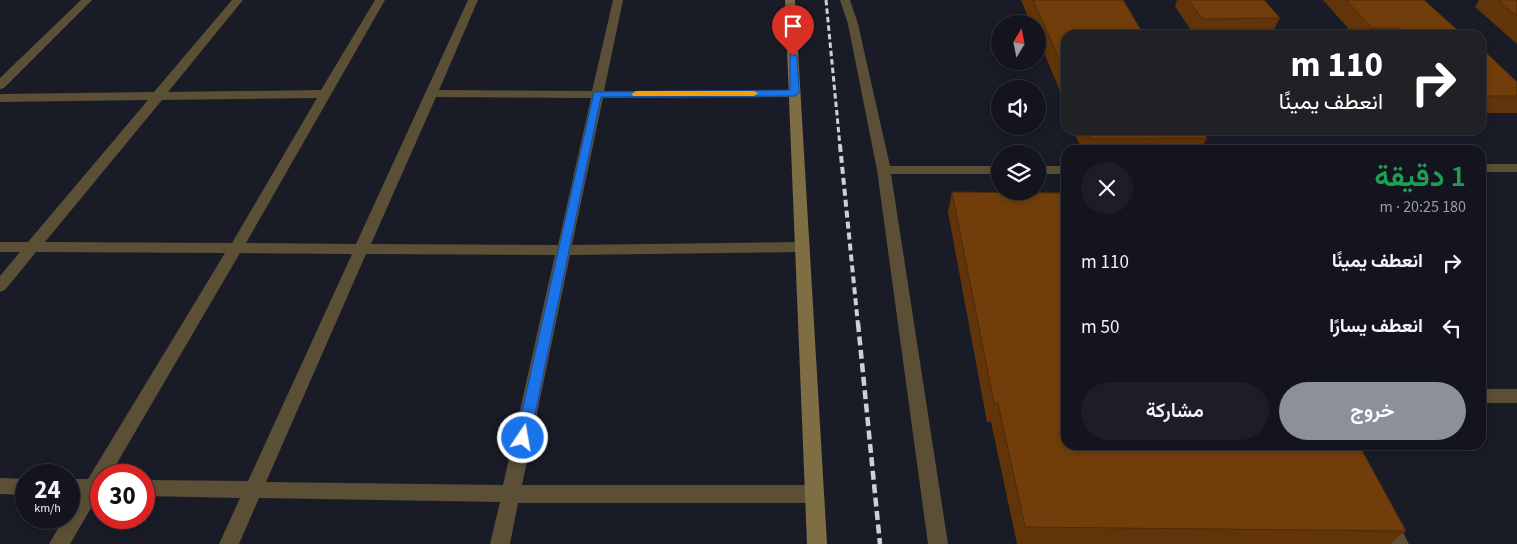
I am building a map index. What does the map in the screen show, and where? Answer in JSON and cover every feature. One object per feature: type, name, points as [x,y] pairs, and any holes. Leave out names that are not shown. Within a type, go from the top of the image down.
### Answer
[{"type":"main road","points":[[790,0],[817,544]]},
{"type":"street","points":[[0,85],[87,0]]},
{"type":"street","points":[[0,286],[238,0]]},
{"type":"street","points":[[111,464],[380,0]]},
{"type":"street","points":[[229,544],[473,0]]},
{"type":"street","points":[[500,544],[618,0]]},
{"type":"street","points":[[845,0],[853,24],[884,170],[938,544]]},
{"type":"street","points":[[431,93],[795,93]]},
{"type":"street","points":[[0,98],[326,94]]},
{"type":"street","points":[[1486,168],[1517,168]]},
{"type":"street","points":[[884,170],[991,170]]},
{"type":"street","points":[[1046,170],[1061,170]]},
{"type":"street","points":[[0,246],[564,250],[803,247]]},
{"type":"street","points":[[1486,396],[1517,396]]},
{"type":"street","points":[[0,486],[15,487]]},
{"type":"street","points":[[155,488],[511,494],[814,494]]},
{"type":"street","points":[[59,544],[90,498]]},
{"type":"street","points":[[1377,503],[1400,544]]},
{"type":"building","points":[[1033,0],[1123,0],[1141,30],[1061,30],[1061,63],[1046,29],[1046,15],[1040,15]]},
{"type":"building","points":[[1189,0],[1264,0],[1280,18],[1202,19]]},
{"type":"building","points":[[1346,0],[1424,0],[1457,30],[1400,30],[1398,28],[1372,28]]},
{"type":"building","points":[[1498,0],[1517,0],[1517,16]]},
{"type":"building","points":[[1486,53],[1517,82],[1517,96],[1486,96]]},
{"type":"building","points":[[1090,135],[1205,135],[1207,138],[1091,139]]},
{"type":"building","points":[[952,192],[991,192],[991,200],[1046,200],[1046,193],[1061,193],[1061,450],[1362,450],[1406,531],[1025,527],[998,403],[994,403]]},
{"type":"railway","points":[[826,0],[840,146]]},
{"type":"railway","points":[[840,145],[858,325]]},
{"type":"railway","points":[[858,323],[880,544]]},
{"type":"slow traffic","points":[[636,94],[754,93]]},
{"type":"route","points":[[523,438],[597,94],[795,93],[793,56]]}]
